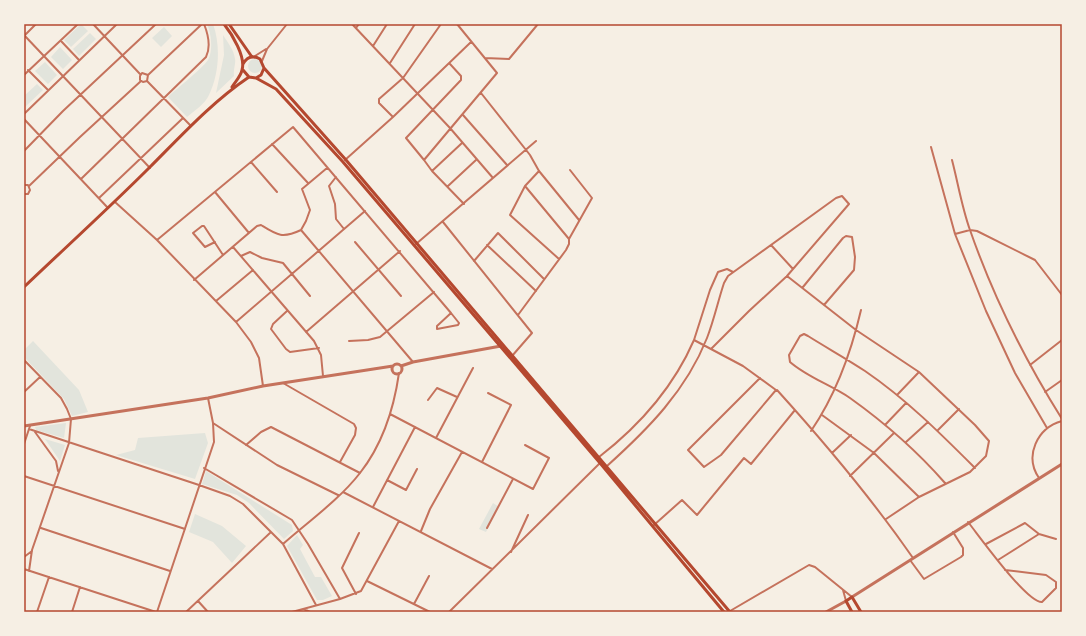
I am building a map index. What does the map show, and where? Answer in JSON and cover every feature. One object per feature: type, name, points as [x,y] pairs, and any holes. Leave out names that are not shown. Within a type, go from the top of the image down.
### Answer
[{"type":"main road","points":[[224,24],[236,46],[243,64],[243,70],[232,89]]},
{"type":"main road","points":[[229,24],[253,57],[262,61],[264,68],[417,243],[504,346],[724,612]]},
{"type":"main road","points":[[243,64],[248,58],[253,57]]},
{"type":"main road","points":[[256,78],[262,74],[264,68]]},
{"type":"main road","points":[[243,70],[249,77],[256,78],[280,93],[344,161],[413,246],[499,347],[599,457],[601,462],[607,466],[730,612]]},
{"type":"main road","points":[[24,287],[115,202],[191,126],[232,89],[249,77]]},
{"type":"main road","points":[[852,612],[846,601],[852,597],[861,612]]},
{"type":"street","points":[[36,24],[24,36],[150,168]]},
{"type":"street","points":[[24,75],[78,24]]},
{"type":"street","points":[[93,24],[125,56],[140,74],[142,81]]},
{"type":"street","points":[[24,114],[117,24]]},
{"type":"street","points":[[24,151],[81,95],[125,56],[156,24]]},
{"type":"street","points":[[81,179],[206,58],[209,49],[207,33],[203,24],[148,75],[147,81]]},
{"type":"street","points":[[262,61],[267,49],[287,24]]},
{"type":"street","points":[[352,24],[450,128],[493,178]]},
{"type":"street","points":[[356,28],[359,24]]},
{"type":"street","points":[[373,46],[387,24]]},
{"type":"street","points":[[390,64],[416,24]]},
{"type":"street","points":[[393,118],[379,103],[379,99],[403,78],[441,24]]},
{"type":"street","points":[[424,160],[497,73],[457,24]]},
{"type":"street","points":[[485,58],[509,59],[538,24]]},
{"type":"street","points":[[61,41],[79,60]]},
{"type":"street","points":[[344,161],[393,118],[471,42]]},
{"type":"street","points":[[253,57],[267,49]]},
{"type":"street","points":[[450,64],[461,76],[461,80],[406,138],[432,170],[464,204]]},
{"type":"street","points":[[28,70],[48,90]]},
{"type":"street","points":[[140,74],[146,73],[148,75]]},
{"type":"street","points":[[24,194],[29,193],[29,186],[59,156],[142,81],[147,81],[191,126]]},
{"type":"street","points":[[481,92],[526,150],[539,171],[579,220]]},
{"type":"street","points":[[462,114],[507,165]]},
{"type":"street","points":[[99,198],[183,118]]},
{"type":"street","points":[[24,119],[108,208]]},
{"type":"street","points":[[157,240],[292,127],[294,127],[327,168],[366,211],[452,313],[459,324],[437,329],[437,326],[452,313]]},
{"type":"street","points":[[413,246],[536,142]]},
{"type":"street","points":[[432,170],[462,143]]},
{"type":"street","points":[[272,144],[308,184]]},
{"type":"street","points":[[931,147],[955,234],[986,311],[1015,372],[1047,428]]},
{"type":"street","points":[[448,186],[476,160]]},
{"type":"street","points":[[952,160],[970,230],[1000,304],[1030,365],[1062,420],[1047,428],[1037,439],[1033,451],[1033,463],[1039,479]]},
{"type":"street","points":[[251,162],[277,192]]},
{"type":"street","points":[[194,280],[259,225],[271,232],[283,235],[301,230],[310,210],[302,191],[327,168]]},
{"type":"street","points":[[518,315],[568,245],[569,239],[592,198],[570,170]]},
{"type":"street","points":[[539,171],[524,186],[510,215],[559,259]]},
{"type":"street","points":[[336,177],[329,186],[336,204],[336,219],[344,229]]},
{"type":"street","points":[[24,185],[29,186]]},
{"type":"street","points":[[524,186],[569,239]]},
{"type":"street","points":[[215,192],[249,233]]},
{"type":"street","points":[[607,466],[643,434],[672,400],[688,377],[704,345],[724,283],[733,272],[836,198],[839,196],[845,197],[849,204],[787,276],[749,310],[712,349]]},
{"type":"street","points":[[115,202],[157,240],[236,322],[251,342],[259,358],[263,386]]},
{"type":"street","points":[[236,322],[366,211]]},
{"type":"street","points":[[443,222],[532,333],[512,356]]},
{"type":"street","points":[[215,242],[205,247],[193,233],[203,226],[215,242],[224,255]]},
{"type":"street","points":[[301,230],[413,362]]},
{"type":"street","points":[[955,234],[970,230],[977,231],[1035,260],[1062,295]]},
{"type":"street","points":[[474,261],[498,233],[544,279]]},
{"type":"street","points":[[803,287],[843,238],[846,236],[852,237],[855,257],[854,270],[824,305]]},
{"type":"street","points":[[356,242],[401,296]]},
{"type":"street","points":[[770,245],[793,269]]},
{"type":"street","points":[[487,246],[536,291]]},
{"type":"street","points":[[233,247],[319,348],[323,376]]},
{"type":"street","points":[[306,332],[400,251]]},
{"type":"street","points":[[241,256],[250,252],[262,258],[280,262],[292,273],[310,296]]},
{"type":"street","points":[[599,457],[625,435],[668,387],[687,357],[710,290],[718,272],[727,269],[733,272]]},
{"type":"street","points":[[216,302],[253,270]]},
{"type":"street","points":[[787,276],[856,330],[919,372],[959,409],[989,441],[986,456],[975,468],[919,497],[886,519]]},
{"type":"street","points":[[349,341],[376,338],[387,332],[434,292]]},
{"type":"street","points":[[288,310],[273,324],[271,329],[286,349],[295,352],[319,348]]},
{"type":"street","points":[[811,431],[822,415],[848,361],[861,310]]},
{"type":"street","points":[[945,484],[906,442],[885,425],[849,398],[793,364],[789,358],[789,355],[800,336],[804,334],[865,371],[897,395],[938,430],[975,468]]},
{"type":"street","points":[[694,340],[743,366],[776,390],[832,453],[886,519],[924,579],[963,555],[964,551],[954,532]]},
{"type":"street","points":[[1030,365],[1062,340]]},
{"type":"street","points":[[24,426],[30,427],[71,419],[208,398],[263,386],[393,366],[397,364],[401,366],[413,362],[504,346]]},
{"type":"street","points":[[24,360],[60,398],[71,419],[69,443],[32,550],[29,571]]},
{"type":"street","points":[[393,366],[394,373],[399,373]]},
{"type":"street","points":[[283,544],[342,492],[360,473],[380,440],[390,414],[399,373],[402,370],[401,366]]},
{"type":"street","points":[[436,438],[473,368]]},
{"type":"street","points":[[897,395],[919,372]]},
{"type":"street","points":[[24,392],[40,377]]},
{"type":"street","points":[[760,378],[688,450],[704,468],[721,455],[776,390]]},
{"type":"street","points":[[1045,392],[1062,380]]},
{"type":"street","points":[[283,383],[354,424],[356,428],[355,435],[339,463]]},
{"type":"street","points":[[428,400],[437,388],[457,397]]},
{"type":"street","points":[[482,462],[511,405],[488,393]]},
{"type":"street","points":[[24,570],[157,612],[170,571],[186,529],[204,468],[214,442],[213,423],[208,398]]},
{"type":"street","points":[[885,425],[906,402]]},
{"type":"street","points":[[938,430],[959,409]]},
{"type":"street","points":[[653,526],[682,500],[697,515],[744,458],[751,464],[795,410]]},
{"type":"street","points":[[390,414],[533,488],[548,460],[547,456],[525,445]]},
{"type":"street","points":[[822,415],[874,453],[919,497]]},
{"type":"street","points":[[906,442],[928,422]]},
{"type":"street","points":[[213,423],[277,465],[338,495]]},
{"type":"street","points":[[30,427],[35,431],[56,461],[58,472]]},
{"type":"street","points":[[24,444],[30,427]]},
{"type":"street","points":[[246,445],[260,432],[271,427],[360,473]]},
{"type":"street","points":[[373,507],[415,427]]},
{"type":"street","points":[[35,431],[199,485],[230,496],[243,504],[283,544],[316,605]]},
{"type":"street","points":[[850,476],[894,433]]},
{"type":"street","points":[[832,453],[851,435]]},
{"type":"street","points":[[421,531],[430,509],[462,452]]},
{"type":"street","points":[[449,612],[601,462]]},
{"type":"street","points":[[730,612],[808,565],[815,567],[852,597],[968,522],[1062,464]]},
{"type":"street","points":[[204,468],[292,520],[308,544],[340,599]]},
{"type":"street","points":[[387,480],[406,490],[417,469]]},
{"type":"street","points":[[24,476],[186,529]]},
{"type":"street","points":[[487,528],[513,478]]},
{"type":"street","points":[[342,492],[398,521],[421,531],[493,570]]},
{"type":"street","points":[[510,553],[528,515]]},
{"type":"street","points":[[292,612],[340,599],[361,591],[398,521]]},
{"type":"street","points":[[968,522],[1005,570],[1038,602],[1044,601],[1056,588],[1056,582],[1050,576],[1005,570]]},
{"type":"street","points":[[986,544],[1024,523],[1039,534],[1056,539]]},
{"type":"street","points":[[40,528],[170,571]]},
{"type":"street","points":[[186,612],[271,532]]},
{"type":"street","points":[[356,594],[342,568],[359,533]]},
{"type":"street","points":[[998,560],[1039,534]]},
{"type":"street","points":[[24,557],[32,550]]},
{"type":"street","points":[[414,604],[428,576]]},
{"type":"street","points":[[37,612],[49,577]]},
{"type":"street","points":[[367,581],[430,612]]},
{"type":"street","points":[[72,612],[80,587]]},
{"type":"street","points":[[826,612],[846,601],[842,589]]},
{"type":"street","points":[[198,602],[208,612]]},
{"type":"street","points":[[304,609],[310,612]]},
{"type":"shaded area","points":[[81,24],[88,31],[71,47],[64,40]]},
{"type":"shaded area","points":[[207,24],[213,24],[216,33],[218,51],[217,69],[207,98],[187,117],[168,97],[207,62],[211,50],[211,41]]},
{"type":"shaded area","points":[[164,27],[172,36],[161,47],[152,38]]},
{"type":"shaded area","points":[[90,33],[96,39],[79,56],[73,49]]},
{"type":"shaded area","points":[[223,35],[234,56],[234,76],[216,93],[224,55]]},
{"type":"shaded area","points":[[60,47],[72,60],[63,69],[51,57]]},
{"type":"shaded area","points":[[252,59],[258,59],[262,63],[262,69],[258,73],[252,73],[248,69],[248,63]]},
{"type":"shaded area","points":[[45,62],[57,75],[48,84],[35,71]]},
{"type":"shaded area","points":[[37,84],[43,90],[25,107],[24,96]]},
{"type":"shaded area","points":[[33,341],[79,390],[88,412],[72,416],[64,399],[24,357],[24,350]]},
{"type":"shaded area","points":[[66,423],[64,438],[36,430],[35,427]]},
{"type":"shaded area","points":[[205,433],[208,443],[195,479],[116,455],[135,450],[138,438]]},
{"type":"shaded area","points":[[45,439],[65,445],[60,461]]},
{"type":"shaded area","points":[[206,471],[292,525],[293,531],[284,539],[249,503],[237,495],[202,484]]},
{"type":"shaded area","points":[[493,503],[499,507],[486,532],[479,529]]},
{"type":"shaded area","points":[[195,514],[222,526],[246,546],[232,563],[213,542],[189,532]]},
{"type":"shaded area","points":[[297,535],[303,545],[300,549],[315,577],[321,577],[332,596],[323,600],[317,600],[287,546]]}]
